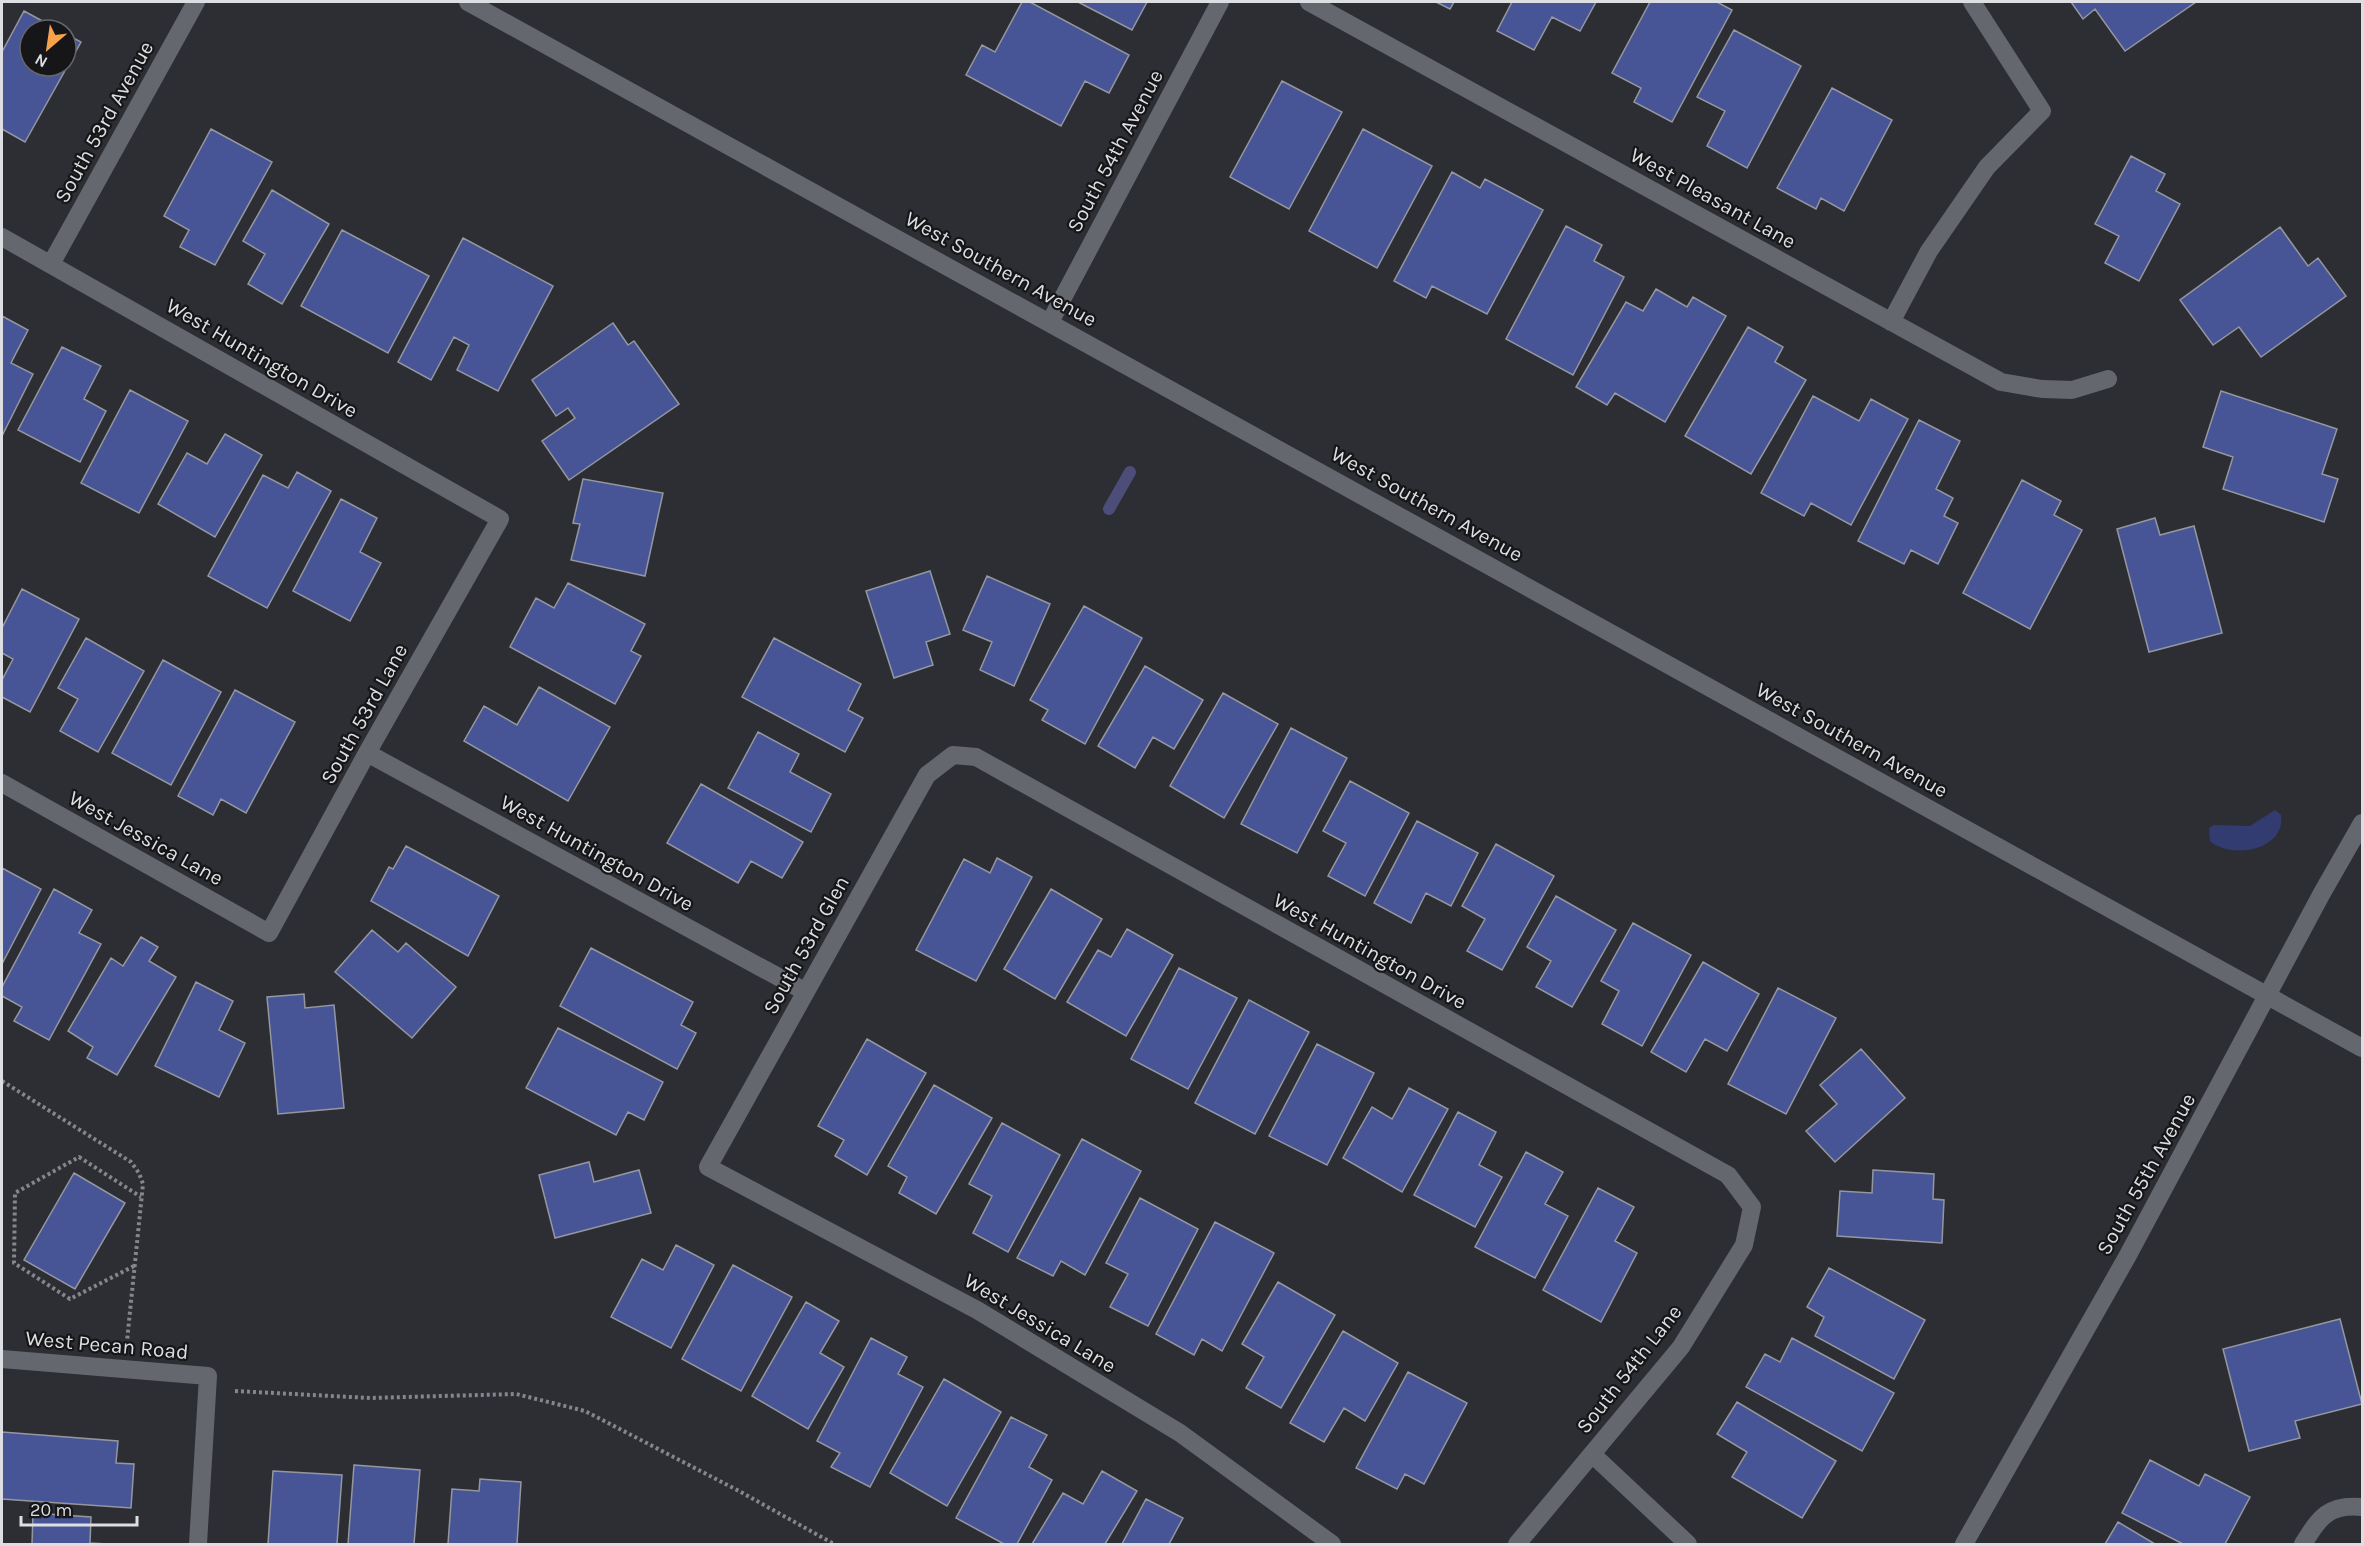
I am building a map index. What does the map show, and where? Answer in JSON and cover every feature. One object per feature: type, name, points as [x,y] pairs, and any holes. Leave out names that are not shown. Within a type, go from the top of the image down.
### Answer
[{"type":"street","name":"South 53rd Avenue","points":[[51,264],[196,2]]},
{"type":"street","name":"West Southern Avenue","points":[[468,2],[2362,1047]]},
{"type":"street","name":"South 54th Avenue","points":[[1050,322],[1220,2]]},
{"type":"street","name":"West Pleasant Lane","points":[[1309,2],[2001,382],[2042,389],[2072,390],[2108,379]]},
{"type":"street","points":[[1891,322],[1929,251],[1988,167],[2042,111],[1972,2]]},
{"type":"street","name":"West Huntington Drive","points":[[2,237],[500,519]]},
{"type":"street","name":"South 53rd Lane","points":[[269,933],[367,753],[500,519]]},
{"type":"street","name":"West Huntington Drive","points":[[367,753],[806,992]]},
{"type":"street","name":"West Huntington Drive","points":[[953,755],[976,757],[1728,1175],[1752,1207]]},
{"type":"street","name":"South 53rd Glen","points":[[708,1167],[927,775],[953,755]]},
{"type":"street","name":"West Jessica Lane","points":[[2,783],[269,933]]},
{"type":"street","name":"South 55th Avenue","points":[[1964,1545],[2127,1257],[2362,823]]},
{"type":"street","name":"West Jessica Lane","points":[[708,1167],[977,1310],[1150,1414],[1180,1433],[1332,1545]]},
{"type":"street","name":"South 54th Lane","points":[[1516,1545],[1681,1347],[1744,1245],[1752,1207]]},
{"type":"street","name":"West Pecan Road","points":[[2,1359],[124,1369],[208,1383]]},
{"type":"street","points":[[198,1545],[208,1383]]},
{"type":"street","points":[[1592,1454],[1688,1545]]},
{"type":"street","points":[[2303,1545],[2319,1518],[2344,1505],[2362,1507]]},
{"type":"path","points":[[2,1081],[131,1162],[139,1173],[143,1184],[124,1369]]},
{"type":"path","points":[[134,1265],[70,1299],[14,1263],[15,1192],[79,1157],[141,1197]]},
{"type":"path","points":[[208,1383],[370,1398],[516,1394],[585,1411],[739,1491],[834,1545]]},
{"type":"shaded area","points":[[2275,810],[2281,815],[2280,827],[2267,844],[2256,848],[2231,850],[2210,841],[2209,828],[2214,825],[2250,826]]},
{"type":"building","points":[[1022,2],[1030,2],[1129,55],[1109,93],[1085,81],[1061,126],[966,75],[982,45],[995,52]]},
{"type":"building","points":[[1078,2],[1147,2],[1132,30]]},
{"type":"building","points":[[1436,2],[1454,2],[1450,9]]},
{"type":"building","points":[[1512,2],[1596,2],[1580,31],[1552,17],[1534,50],[1497,31]]},
{"type":"building","points":[[1650,2],[1717,2],[1732,10],[1672,122],[1634,102],[1641,88],[1612,73]]},
{"type":"building","points":[[2071,2],[2196,2],[2125,51],[2095,9],[2083,19]]},
{"type":"building","points":[[24,11],[37,18],[20,18]]},
{"type":"building","points":[[18,22],[18,78],[61,78],[25,142],[2,129],[2,52]]},
{"type":"building","points":[[1734,30],[1801,66],[1747,168],[1707,146],[1725,111],[1697,97]]},
{"type":"building","points":[[1282,81],[1342,112],[1289,209],[1230,177]]},
{"type":"building","points":[[1832,88],[1892,120],[1844,211],[1821,198],[1816,209],[1777,188]]},
{"type":"building","points":[[211,129],[272,162],[215,265],[180,247],[189,230],[164,216]]},
{"type":"building","points":[[1363,129],[1432,166],[1377,268],[1309,231]]},
{"type":"building","points":[[2131,156],[2165,174],[2156,191],[2180,204],[2139,281],[2105,263],[2119,236],[2095,224]]},
{"type":"building","points":[[1452,172],[1480,188],[1485,179],[1543,210],[1487,314],[1432,286],[1426,298],[1394,281]]},
{"type":"building","points":[[272,190],[329,224],[282,304],[248,284],[265,254],[243,241]]},
{"type":"building","points":[[1566,226],[1602,245],[1594,261],[1624,277],[1573,375],[1506,339]]},
{"type":"building","points":[[2280,227],[2308,266],[2318,258],[2346,296],[2261,357],[2239,327],[2213,345],[2180,300]]},
{"type":"building","points":[[342,230],[429,276],[388,353],[301,306]]},
{"type":"building","points":[[463,238],[553,286],[498,391],[457,370],[469,345],[454,337],[431,380],[398,362]]},
{"type":"building","points":[[1656,289],[1687,307],[1693,297],[1726,316],[1665,422],[1615,393],[1607,405],[1576,387],[1626,302],[1643,311]]},
{"type":"building","points":[[2,316],[28,330],[11,363],[33,374],[2,436]]},
{"type":"building","points":[[613,323],[628,345],[634,341],[679,404],[569,480],[542,441],[575,418],[568,408],[556,416],[532,380]]},
{"type":"building","points":[[1748,327],[1783,347],[1775,362],[1806,380],[1751,474],[1685,436]]},
{"type":"building","points":[[62,347],[101,366],[84,399],[106,411],[80,462],[18,430]]},
{"type":"building","points":[[130,390],[188,421],[139,513],[81,483]]},
{"type":"building","points":[[2221,391],[2337,429],[2322,474],[2338,479],[2324,522],[2223,489],[2233,457],[2203,447]]},
{"type":"building","points":[[1813,396],[1859,421],[1871,399],[1908,419],[1851,525],[1811,503],[1804,516],[1761,493]]},
{"type":"building","points":[[1919,420],[1960,441],[1936,489],[1953,498],[1944,516],[1958,523],[1938,564],[1911,550],[1904,564],[1858,541]]},
{"type":"building","points":[[225,434],[262,455],[215,537],[158,504],[187,453],[207,464]]},
{"type":"building","points":[[297,472],[331,491],[267,608],[208,576],[263,475],[288,488]]},
{"type":"building","points":[[583,479],[663,493],[645,576],[571,560],[580,524],[573,523]]},
{"type":"building","points":[[2022,480],[2061,501],[2054,515],[2082,530],[2030,629],[1963,593]]},
{"type":"building","points":[[341,499],[377,518],[360,552],[381,563],[350,621],[293,591]]},
{"type":"building","points":[[2155,518],[2160,535],[2194,526],[2222,633],[2149,652],[2117,529]]},
{"type":"building","points":[[930,571],[950,634],[926,642],[933,665],[894,678],[866,591]]},
{"type":"building","points":[[987,576],[1050,604],[1014,686],[980,670],[992,642],[963,630]]},
{"type":"building","points":[[568,583],[645,624],[631,651],[641,656],[615,704],[510,647],[536,598],[554,608]]},
{"type":"building","points":[[22,589],[79,619],[30,712],[2,697],[2,680],[13,659],[2,653],[2,628]]},
{"type":"building","points":[[1084,606],[1142,638],[1085,744],[1042,720],[1048,710],[1030,700]]},
{"type":"building","points":[[86,638],[144,671],[98,752],[60,731],[78,699],[58,688]]},
{"type":"building","points":[[774,638],[861,684],[848,710],[863,718],[845,752],[742,697]]},
{"type":"building","points":[[163,660],[221,692],[171,785],[112,753]]},
{"type":"building","points":[[1145,666],[1203,700],[1174,749],[1153,737],[1135,768],[1098,746]]},
{"type":"building","points":[[539,687],[610,727],[568,801],[464,741],[484,706],[517,725]]},
{"type":"building","points":[[235,690],[295,722],[246,813],[221,799],[213,815],[178,796]]},
{"type":"building","points":[[1223,693],[1278,724],[1224,818],[1170,786]]},
{"type":"building","points":[[1291,728],[1347,758],[1297,853],[1241,824]]},
{"type":"building","points":[[758,732],[799,754],[790,772],[831,794],[811,832],[728,788]]},
{"type":"building","points":[[1350,781],[1409,813],[1365,896],[1328,876],[1346,843],[1323,831]]},
{"type":"building","points":[[701,784],[803,842],[782,878],[751,861],[738,883],[667,843]]},
{"type":"building","points":[[1417,821],[1478,853],[1451,906],[1426,893],[1411,923],[1374,903]]},
{"type":"building","points":[[1496,844],[1554,876],[1502,970],[1467,951],[1485,919],[1462,906]]},
{"type":"building","points":[[406,846],[499,896],[468,956],[371,901],[389,867],[393,869]]},
{"type":"building","points":[[997,858],[1032,877],[976,981],[916,950],[964,859],[990,873]]},
{"type":"building","points":[[2,868],[41,889],[2,964]]},
{"type":"building","points":[[54,889],[92,910],[79,933],[101,944],[49,1040],[14,1021],[22,1007],[2,996],[2,987]]},
{"type":"building","points":[[1051,889],[1102,919],[1055,999],[1004,969]]},
{"type":"building","points":[[1556,896],[1616,930],[1572,1007],[1536,987],[1551,961],[1527,947]]},
{"type":"building","points":[[1633,923],[1691,955],[1642,1046],[1602,1024],[1619,991],[1601,981]]},
{"type":"building","points":[[1127,929],[1173,955],[1126,1036],[1067,1002],[1098,950],[1111,957]]},
{"type":"building","points":[[372,930],[398,952],[406,943],[456,987],[412,1038],[335,972]]},
{"type":"building","points":[[141,937],[158,947],[149,961],[176,977],[117,1075],[87,1058],[93,1047],[68,1031],[111,958],[123,966]]},
{"type":"building","points":[[591,948],[693,1002],[681,1025],[696,1033],[677,1069],[560,1006]]},
{"type":"building","points":[[1703,962],[1759,994],[1727,1051],[1705,1039],[1686,1072],[1651,1052]]},
{"type":"building","points":[[1179,968],[1237,998],[1188,1089],[1131,1059]]},
{"type":"building","points":[[196,982],[233,1001],[219,1030],[245,1043],[219,1097],[155,1066]]},
{"type":"building","points":[[1778,988],[1836,1018],[1786,1114],[1728,1084]]},
{"type":"building","points":[[304,994],[305,1008],[334,1005],[344,1108],[278,1114],[267,997]]},
{"type":"building","points":[[1249,1000],[1309,1032],[1255,1134],[1195,1103]]},
{"type":"building","points":[[558,1028],[663,1082],[644,1120],[628,1112],[616,1135],[526,1088]]},
{"type":"building","points":[[867,1039],[926,1073],[867,1175],[835,1156],[844,1140],[818,1126]]},
{"type":"building","points":[[1317,1044],[1374,1073],[1327,1165],[1269,1136]]},
{"type":"building","points":[[1861,1049],[1905,1098],[1835,1162],[1806,1131],[1837,1104],[1820,1085]]},
{"type":"building","points":[[934,1085],[992,1118],[936,1214],[899,1193],[907,1177],[888,1166]]},
{"type":"building","points":[[1409,1088],[1448,1109],[1402,1192],[1343,1158],[1372,1107],[1392,1119]]},
{"type":"building","points":[[1458,1112],[1496,1132],[1479,1165],[1502,1177],[1475,1227],[1414,1195]]},
{"type":"building","points":[[1002,1123],[1060,1155],[1008,1252],[973,1233],[992,1196],[969,1184]]},
{"type":"building","points":[[1082,1139],[1141,1171],[1085,1275],[1061,1261],[1053,1276],[1017,1258]]},
{"type":"building","points":[[1526,1152],[1563,1172],[1545,1204],[1568,1216],[1535,1278],[1475,1247]]},
{"type":"building","points":[[589,1162],[594,1182],[639,1170],[651,1213],[555,1238],[539,1175]]},
{"type":"building","points":[[1873,1170],[1934,1174],[1933,1199],[1944,1200],[1942,1243],[1837,1236],[1840,1191],[1872,1193]]},
{"type":"building","points":[[74,1173],[125,1203],[75,1289],[24,1260]]},
{"type":"building","points":[[1598,1188],[1634,1207],[1615,1241],[1637,1253],[1601,1322],[1543,1290]]},
{"type":"building","points":[[1140,1198],[1198,1229],[1148,1326],[1110,1307],[1128,1274],[1106,1263]]},
{"type":"building","points":[[1215,1222],[1274,1253],[1222,1351],[1202,1339],[1194,1355],[1156,1334]]},
{"type":"building","points":[[676,1245],[714,1265],[671,1348],[611,1317],[642,1259],[663,1270]]},
{"type":"building","points":[[733,1265],[792,1297],[741,1391],[682,1359]]},
{"type":"building","points":[[1829,1268],[1925,1320],[1894,1379],[1815,1336],[1824,1317],[1807,1307]]},
{"type":"building","points":[[1278,1282],[1335,1315],[1281,1408],[1246,1388],[1264,1357],[1242,1344]]},
{"type":"building","points":[[806,1302],[839,1321],[820,1353],[844,1367],[808,1429],[752,1396]]},
{"type":"building","points":[[2340,1319],[2362,1404],[2295,1421],[2300,1438],[2249,1451],[2223,1349]]},
{"type":"building","points":[[1343,1331],[1398,1363],[1365,1421],[1344,1408],[1324,1442],[1290,1423]]},
{"type":"building","points":[[871,1338],[907,1357],[898,1374],[923,1387],[870,1487],[831,1467],[840,1453],[817,1441]]},
{"type":"building","points":[[1792,1338],[1894,1393],[1862,1451],[1746,1387],[1765,1354],[1780,1362]]},
{"type":"building","points":[[1408,1372],[1467,1403],[1424,1484],[1405,1474],[1397,1489],[1356,1468]]},
{"type":"building","points":[[944,1379],[1001,1412],[947,1506],[890,1473]]},
{"type":"building","points":[[1737,1402],[1836,1461],[1802,1518],[1732,1477],[1747,1452],[1717,1434]]},
{"type":"building","points":[[1011,1417],[1047,1435],[1029,1467],[1052,1480],[1017,1544],[1004,1544],[956,1518]]},
{"type":"building","points":[[2,1432],[118,1441],[116,1463],[134,1464],[131,1508],[2,1499]]},
{"type":"building","points":[[2150,1460],[2199,1486],[2205,1474],[2250,1497],[2225,1544],[2183,1544],[2122,1513]]},
{"type":"building","points":[[354,1465],[420,1470],[414,1544],[348,1544]]},
{"type":"building","points":[[273,1471],[342,1475],[337,1544],[268,1544]]},
{"type":"building","points":[[1102,1471],[1137,1491],[1105,1544],[1032,1544],[1063,1493],[1083,1504]]},
{"type":"building","points":[[480,1479],[521,1482],[517,1544],[448,1544],[452,1489],[479,1491]]},
{"type":"building","points":[[1146,1499],[1183,1518],[1169,1544],[1122,1544]]},
{"type":"building","points":[[33,1513],[91,1517],[90,1543],[107,1544],[32,1544]]},
{"type":"building","points":[[2118,1522],[2155,1544],[2105,1544]]},
{"type":"waterway","points":[[1109,509],[1130,472]]}]
